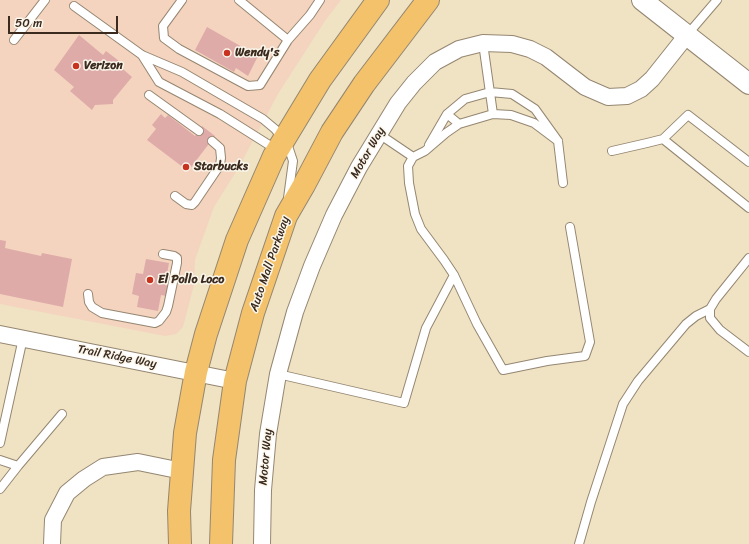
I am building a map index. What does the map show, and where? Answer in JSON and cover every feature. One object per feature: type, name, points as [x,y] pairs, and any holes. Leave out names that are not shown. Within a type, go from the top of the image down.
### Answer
[{"type":"main road","points":[[180,544],[180,511],[185,433],[196,372],[206,334],[236,240],[281,145],[320,80],[378,0]]},
{"type":"main road","name":"Auto Mall Parkway","points":[[221,544],[224,460],[235,380],[253,313],[286,216],[332,132],[364,84],[428,0]]},
{"type":"street","points":[[642,0],[749,84]]},
{"type":"street","name":"Motor Way","points":[[262,544],[263,490],[268,434],[278,374],[295,312],[312,266],[334,215],[359,166],[398,103],[414,83],[435,62],[459,49],[483,43],[512,44],[530,50],[546,58],[585,87],[608,97],[627,96],[641,89],[652,79],[687,35]]},
{"type":"street","name":"Trail Ridge Way","points":[[0,334],[235,380]]},
{"type":"street","points":[[52,544],[53,520],[67,493],[84,479],[103,467],[138,462],[182,471]]},
{"type":"lane","points":[[14,40],[45,0]]},
{"type":"lane","points":[[182,0],[163,26],[164,38],[179,49],[248,86],[260,85],[288,40],[310,15],[320,0]]},
{"type":"lane","points":[[239,0],[288,40]]},
{"type":"lane","points":[[687,35],[717,0]]},
{"type":"lane","points":[[74,6],[142,55],[182,72],[263,119],[275,129],[281,145]]},
{"type":"lane","points":[[483,43],[493,114]]},
{"type":"lane","points":[[142,55],[159,82],[289,149],[293,161],[286,216]]},
{"type":"lane","points":[[426,151],[447,114],[464,99],[490,92],[512,94],[535,109],[558,141],[563,183]]},
{"type":"lane","points":[[149,95],[199,131]]},
{"type":"lane","points":[[534,123],[535,109]]},
{"type":"lane","points":[[447,114],[459,124]]},
{"type":"lane","points":[[558,141],[534,123],[511,115],[493,114],[459,124],[446,133],[426,151],[413,157],[408,166],[409,183],[421,229],[454,275],[477,324],[504,370],[547,361],[585,356],[590,342],[570,227]]},
{"type":"lane","points":[[612,151],[663,139],[688,115],[749,162]]},
{"type":"lane","points":[[379,134],[413,157]]},
{"type":"lane","points":[[663,139],[749,208]]},
{"type":"lane","points":[[175,196],[186,204],[192,205],[220,166],[220,148],[212,141]]},
{"type":"lane","points":[[88,294],[89,302],[92,307],[102,313],[155,323],[159,321],[166,312],[168,306],[177,263],[177,258],[174,256],[163,254]]},
{"type":"lane","points":[[579,544],[623,404],[638,381],[686,324],[710,308],[749,258]]},
{"type":"lane","points":[[278,374],[404,403],[426,328],[454,275]]},
{"type":"lane","points":[[710,308],[710,318],[720,330],[749,352]]},
{"type":"lane","points":[[0,443],[23,338]]},
{"type":"lane","points":[[0,489],[62,414]]},
{"type":"lane","points":[[0,460],[18,466]]},
{"type":"shaded area","points":[[0,0],[341,0],[325,21],[278,94],[239,167],[214,207],[195,260],[194,285],[183,327],[176,334],[165,336],[0,304]]},
{"type":"building","name":"Wendy's","points":[[207,27],[258,56],[248,76],[236,68],[234,72],[195,50]]},
{"type":"building","points":[[79,35],[103,55],[106,51],[119,61],[117,64],[132,77],[113,100],[113,104],[95,105],[92,110],[70,91],[74,87],[54,70]]},
{"type":"building","points":[[161,114],[165,118],[168,115],[195,136],[202,126],[215,136],[188,171],[147,140],[156,129],[152,125]]},
{"type":"building","points":[[0,240],[6,241],[5,248],[41,256],[42,253],[72,259],[63,307],[0,294]]},
{"type":"building","name":"El Pollo Loco","points":[[146,259],[169,263],[165,285],[168,286],[166,296],[161,295],[158,311],[137,307],[139,296],[132,294],[136,273],[143,274]]},
{"type":"place","name":"Wendy's","points":[[227,53]]},
{"type":"place","name":"Verizon","points":[[76,66]]},
{"type":"place","name":"Starbucks","points":[[186,167]]},
{"type":"place","name":"El Pollo Loco","points":[[150,280]]}]
